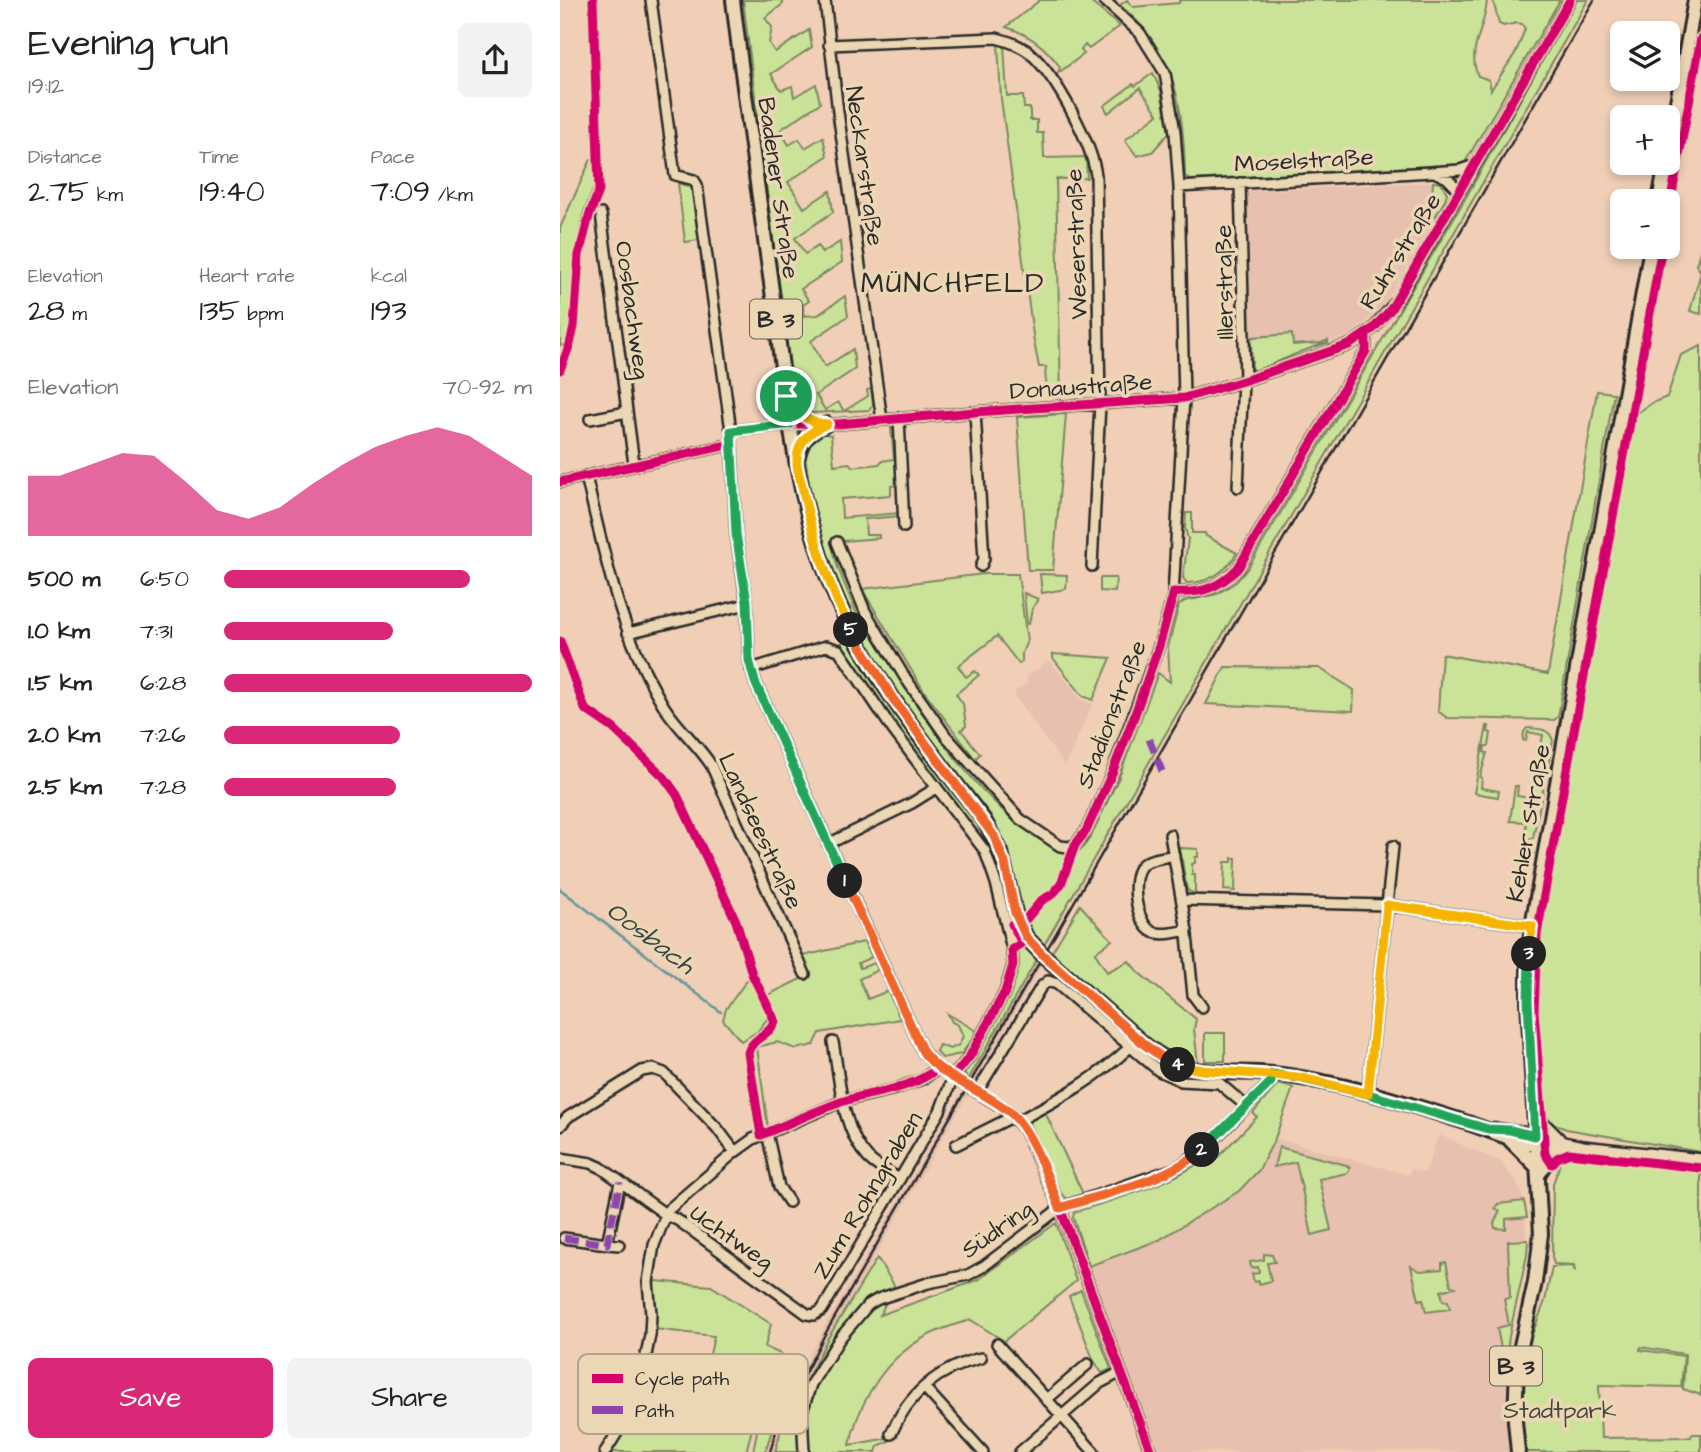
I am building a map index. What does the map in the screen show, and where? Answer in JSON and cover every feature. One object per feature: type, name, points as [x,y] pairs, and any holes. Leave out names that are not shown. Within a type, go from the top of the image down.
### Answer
[{"type":"main road","points":[[1676,105],[1695,0]]},
{"type":"main road","name":"Badener Straße","points":[[734,3],[790,424],[813,534],[846,619],[893,699],[994,836],[1005,863],[1015,913],[1026,937],[1145,1045],[1182,1067],[1299,1078],[1368,1094],[1535,1141]]},
{"type":"main road","name":"Kehler Straße","points":[[1518,1452],[1515,1422],[1517,1364],[1539,1258],[1541,1219],[1533,1109],[1528,960],[1649,259]]},
{"type":"main road","points":[[797,460],[805,437],[822,424]]},
{"type":"main road","points":[[1533,1109],[1509,1135],[1538,1172]]},
{"type":"street","points":[[651,0],[675,175],[694,180],[697,185],[731,431],[736,534],[747,604],[751,669],[919,1045],[937,1068],[1016,1119],[1027,1135],[1060,1208],[1151,1452]]},
{"type":"street","name":"Neckarstraße","points":[[825,0],[882,420]]},
{"type":"street","name":"Ruhrstraße","points":[[1174,592],[1204,591],[1217,586],[1238,568],[1366,351],[1366,335],[1391,309],[1570,0]]},
{"type":"street","name":"Stadionstraße","points":[[837,542],[865,611],[904,677],[946,736],[1020,819],[1060,846],[1075,845],[1086,831],[1112,773],[1159,646],[1174,592],[1184,398],[1179,187],[1175,132],[1165,73],[1140,33],[1112,2]]},
{"type":"street","name":"Weserstraße","points":[[830,45],[996,38],[1023,48],[1046,69],[1084,135],[1093,160],[1100,404],[1092,566]]},
{"type":"street","name":"Moselstraße","points":[[1179,187],[1460,170],[1475,165]]},
{"type":"street","points":[[1430,172],[1440,174],[1460,191]]},
{"type":"street","name":"Illerstraße","points":[[1238,487],[1244,381],[1240,183]]},
{"type":"street","name":"Oosbachweg","points":[[601,214],[634,464]]},
{"type":"street","name":"Donaustraße","points":[[731,431],[790,424],[822,424],[1184,398],[1244,381],[1349,345],[1366,335]]},
{"type":"street","points":[[786,396],[799,413],[822,424]]},
{"type":"street","name":"Oosbachweg","points":[[590,419],[627,412]]},
{"type":"street","points":[[975,412],[984,559],[981,566]]},
{"type":"street","points":[[899,418],[904,527]]},
{"type":"street","points":[[560,482],[732,444]]},
{"type":"street","name":"Landseestraße","points":[[586,475],[610,579],[628,633],[664,706],[711,765],[805,974]]},
{"type":"street","points":[[628,633],[747,604]]},
{"type":"street","points":[[751,669],[826,646],[836,648],[936,788],[828,844]]},
{"type":"street","name":"Zum Rohngraben","points":[[822,1310],[940,1111],[953,1077],[970,1056],[1005,992],[1013,965],[1012,949],[995,877],[985,850],[936,788]]},
{"type":"street","points":[[1170,835],[1187,930],[1193,995],[1202,1007]]},
{"type":"street","points":[[1368,1094],[1393,846]]},
{"type":"street","points":[[1174,855],[1150,860],[1139,868],[1136,881],[1137,904],[1143,921],[1151,932],[1187,930]]},
{"type":"street","points":[[1182,900],[1387,905],[1532,926]]},
{"type":"street","points":[[977,1092],[1041,987],[1048,981],[1170,1077],[1181,1081],[1219,1083],[1246,1106]]},
{"type":"street","points":[[833,1042],[844,1101],[856,1141],[877,1166],[901,1179]]},
{"type":"street","points":[[956,1145],[1081,1087],[1101,1074],[1130,1047]]},
{"type":"street","points":[[646,1354],[651,1314],[648,1282],[654,1245],[665,1214],[673,1205],[735,1152],[767,1133],[844,1101],[895,1089],[923,1079],[937,1068]]},
{"type":"street","points":[[560,1126],[568,1117],[642,1071],[653,1069],[659,1070],[718,1128],[735,1152]]},
{"type":"street","name":"Südring","points":[[808,1393],[827,1356],[860,1311],[878,1299],[968,1275],[984,1266],[1060,1208],[1176,1168],[1193,1158],[1211,1142],[1271,1082],[1272,1074]]},
{"type":"street","points":[[1533,1109],[1562,1145]]},
{"type":"street","points":[[767,1133],[779,1187],[789,1202]]},
{"type":"street","points":[[1535,1141],[1701,1159]]},
{"type":"street","points":[[1538,1172],[1562,1145]]},
{"type":"street","name":"Uchtweg","points":[[560,1158],[590,1163],[680,1222],[807,1314],[814,1315],[822,1310]]},
{"type":"street","points":[[607,1244],[620,1182]]},
{"type":"street","points":[[564,1238],[619,1245]]},
{"type":"street","points":[[997,1344],[1094,1452]]},
{"type":"street","points":[[891,1434],[905,1408],[924,1387],[950,1368],[981,1358]]},
{"type":"street","points":[[1046,1400],[1088,1364]]},
{"type":"street","points":[[1020,1452],[1100,1383],[1121,1372]]},
{"type":"street","points":[[924,1387],[983,1452]]},
{"type":"street","points":[[605,1452],[616,1434]]},
{"type":"street","name":"Südring","points":[[803,1434],[804,1452]]},
{"type":"shaded area","points":[[1433,182],[1431,215],[1435,217],[1388,298],[1375,314],[1349,336],[1293,355],[1285,361],[1251,370],[1247,195],[1250,191]]},
{"type":"shaded area","points":[[1049,660],[1082,700],[1092,704],[1065,766],[1015,697],[1015,692],[1027,683],[1027,677]]},
{"type":"shaded area","points":[[1037,959],[1043,963],[974,1083],[968,1080]]},
{"type":"shaded area","points":[[962,1091],[968,1094],[808,1377],[808,1358]]},
{"type":"shaded area","points":[[1439,1135],[1499,1161],[1517,1182],[1524,1201],[1527,1255],[1509,1336],[1507,1363],[1506,1428],[1510,1452],[1159,1452],[1089,1266],[1159,1240],[1259,1170],[1275,1138],[1409,1175],[1411,1169],[1425,1173]]},
{"type":"shaded area","points":[[771,1434],[780,1434],[774,1452],[765,1452]]},
{"type":"green space","points":[[743,0],[785,0],[765,18],[772,27],[769,43],[775,52],[809,30],[812,47],[771,74],[781,90],[792,86],[794,97],[816,84],[820,103],[780,130],[789,145],[799,139],[805,148],[823,137],[827,156],[788,182],[804,208],[830,191],[833,212],[795,238],[805,254],[818,246],[822,253],[840,242],[842,262],[801,289],[809,301],[803,305],[804,316],[818,315],[845,296],[848,316],[811,341],[825,367],[853,349],[855,369],[816,395],[825,410],[838,402],[844,411],[868,396],[867,390],[871,389],[873,405],[869,410],[812,413],[803,411],[793,399]]},
{"type":"green space","points":[[1040,0],[1088,0],[1120,26],[1089,49],[1085,45],[1081,50],[1084,54],[1058,73],[1060,67],[1043,47],[1030,37],[1006,27]]},
{"type":"green space","points":[[1127,0],[1133,7],[1179,3],[1180,0],[1487,0],[1474,57],[1478,76],[1489,80],[1491,90],[1516,52],[1525,29],[1522,24],[1517,23],[1504,26],[1499,24],[1493,0],[1560,0],[1464,164],[1191,180],[1185,176],[1182,127],[1173,82],[1154,42],[1120,5]]},
{"type":"green space","points":[[1576,0],[1588,0],[1044,945],[1033,937],[1024,921],[1042,901],[1057,893],[1075,854],[1091,836],[1119,777],[1158,673],[1170,682],[1168,646],[1179,605],[1185,601],[1217,594],[1236,582],[1248,568],[1465,199]]},
{"type":"green space","points":[[998,44],[1004,45],[1007,96],[1023,96],[1024,108],[1030,108],[1030,120],[1037,120],[1037,133],[1043,133],[1044,158],[1086,157],[1087,178],[1056,179],[1061,397],[1052,393],[1047,386],[1046,367],[1039,367],[1034,342],[1001,99]]},
{"type":"green space","points":[[1153,73],[1161,91],[1169,133],[1152,152],[1137,156],[1125,140],[1158,114],[1140,88],[1108,113],[1104,106]]},
{"type":"green space","points":[[598,157],[597,180],[583,214],[575,255],[572,324],[568,346],[560,345],[560,228],[591,159]]},
{"type":"green space","points":[[1433,182],[1441,183],[1447,193],[1435,217],[1431,215]]},
{"type":"green space","points":[[678,183],[692,188],[699,240],[685,242]]},
{"type":"green space","points":[[863,204],[867,232],[864,236],[861,233],[857,205]]},
{"type":"green space","points":[[1701,248],[1701,272],[1696,265]]},
{"type":"green space","points":[[1701,272],[1701,314],[1690,311]]},
{"type":"green space","points":[[1292,334],[1293,345],[1328,340],[1328,343],[1255,371],[1252,369],[1253,337]]},
{"type":"green space","points":[[1701,346],[1701,1152],[1566,1129],[1552,1123],[1543,1109],[1536,969],[1539,931],[1620,474],[1633,416],[1667,397],[1681,355]]},
{"type":"green space","points":[[1597,391],[1614,393],[1558,717],[1554,720],[1447,718],[1438,711],[1442,654],[1548,674]]},
{"type":"green space","points":[[1066,414],[1053,570],[1028,570],[1017,417]]},
{"type":"green space","points":[[891,428],[895,431],[899,485],[891,486],[891,495],[841,499],[842,518],[900,513],[901,516],[865,519],[866,535],[879,535],[879,538],[831,542],[838,568],[863,629],[871,633],[931,726],[982,789],[1010,816],[1038,839],[1068,854],[1060,882],[1022,917],[1009,858],[1000,835],[909,714],[859,633],[832,569],[811,497],[805,455],[809,439],[820,433],[831,435],[834,465],[849,463],[853,467],[879,464],[894,459]]},
{"type":"green space","points":[[1186,513],[1192,513],[1192,533],[1205,533],[1237,553],[1216,575],[1187,583],[1183,578],[1188,539],[1185,528]]},
{"type":"green space","points":[[984,574],[1018,574],[1027,641],[1022,662],[1019,664],[997,636],[958,666],[966,677],[975,671],[979,675],[956,694],[963,704],[966,726],[961,730],[980,754],[975,759],[924,691],[862,589]]},
{"type":"green space","points":[[1040,574],[1067,575],[1066,589],[1042,593]]},
{"type":"green space","points":[[1100,578],[1116,578],[1115,592],[1100,591]]},
{"type":"green space","points":[[1024,593],[1038,599],[1032,609],[1029,624],[1027,624]]},
{"type":"green space","points":[[849,639],[974,815],[992,846],[1011,917],[1009,918],[1000,880],[988,847],[888,717],[839,644]]},
{"type":"green space","points":[[1053,654],[1111,658],[1093,700],[1083,696],[1053,658]]},
{"type":"green space","points":[[1225,667],[1319,668],[1354,690],[1353,711],[1206,704]]},
{"type":"green space","points":[[1487,726],[1488,732],[1491,733],[1489,746],[1485,746],[1484,752],[1487,753],[1480,777],[1481,788],[1499,791],[1498,797],[1474,793]]},
{"type":"green space","points":[[1527,728],[1547,731],[1553,741],[1533,838],[1525,839],[1526,822],[1510,821],[1515,786],[1518,786],[1517,796],[1531,798],[1543,735],[1528,732],[1526,741],[1523,740]]},
{"type":"green space","points":[[1180,848],[1198,849],[1198,857],[1195,857],[1195,863],[1192,864],[1195,894],[1187,890]]},
{"type":"green space","points":[[1232,858],[1236,858],[1235,891],[1224,890],[1225,862],[1232,862]]},
{"type":"green space","points":[[1080,905],[1112,940],[1095,953],[1107,972],[1129,961],[1139,973],[1196,1019],[1194,1029],[1198,1064],[1178,1056],[1139,1032],[1052,952]]},
{"type":"green space","points":[[864,942],[872,957],[858,963],[860,968],[875,963],[878,970],[859,979],[868,999],[888,991],[900,1019],[820,1033],[814,1045],[796,1049],[777,1042],[757,1047],[768,1128],[762,1131],[749,1053],[756,1041],[773,1030],[776,1021],[768,1018],[757,1032],[741,1041],[723,1020],[726,1009],[750,976],[762,998],[809,975],[803,956]]},
{"type":"green space","points":[[1023,946],[1037,959],[968,1080],[964,1073],[1007,998],[1016,966],[1016,950]]},
{"type":"green space","points":[[948,1014],[978,1032],[961,1054],[942,1058],[936,1051],[939,1045],[950,1049],[959,1045],[963,1036]]},
{"type":"green space","points":[[1205,1033],[1225,1033],[1225,1061],[1205,1061]]},
{"type":"green space","points":[[1278,1084],[1293,1088],[1275,1138],[1259,1170],[1239,1191],[1159,1240],[1089,1266],[1073,1217],[1075,1212],[1163,1182],[1197,1165],[1212,1154],[1217,1158],[1257,1117],[1253,1113]]},
{"type":"green space","points":[[1045,1112],[1083,1194],[1067,1199],[1061,1193],[1028,1121]]},
{"type":"green space","points":[[1279,1147],[1350,1168],[1347,1173],[1319,1179],[1331,1230],[1312,1235],[1296,1162],[1274,1167]]},
{"type":"green space","name":"Stadtpark","points":[[1571,1158],[1701,1173],[1701,1395],[1683,1389],[1685,1354],[1641,1347],[1640,1350],[1684,1356],[1681,1387],[1599,1385],[1601,1438],[1691,1437],[1692,1434],[1701,1434],[1701,1452],[1524,1452],[1520,1412],[1523,1358],[1545,1301],[1552,1267],[1573,1266],[1575,1272],[1574,1265],[1554,1264],[1552,1257],[1553,1184],[1561,1161]]},
{"type":"green space","points":[[1524,1201],[1527,1217],[1506,1219],[1506,1229],[1495,1228],[1494,1223],[1500,1211],[1495,1208],[1498,1204]]},
{"type":"green space","points":[[1056,1223],[1076,1281],[1004,1341],[971,1320],[929,1335],[896,1358],[863,1405],[850,1445],[888,1438],[889,1441],[878,1446],[876,1452],[775,1452],[780,1434],[808,1434],[808,1377],[828,1338],[877,1258],[894,1285],[880,1315],[978,1280]]},
{"type":"green space","points":[[1528,1240],[1505,1369],[1497,1328],[1509,1325],[1504,1299],[1510,1298],[1508,1241]]},
{"type":"green space","points":[[1264,1254],[1272,1255],[1275,1262],[1267,1263],[1271,1281],[1259,1284],[1259,1281],[1254,1282],[1252,1274],[1259,1273],[1258,1267],[1251,1268],[1250,1262],[1264,1260]]},
{"type":"green space","points":[[1446,1262],[1451,1286],[1455,1287],[1441,1291],[1443,1301],[1448,1301],[1450,1309],[1426,1312],[1423,1299],[1419,1300],[1411,1266],[1420,1271],[1442,1269],[1442,1263]]},
{"type":"green space","points":[[655,1281],[711,1286],[771,1324],[765,1347],[781,1354],[710,1354],[714,1336],[655,1329],[652,1294]]},
{"type":"green space","points":[[1081,1290],[1111,1369],[1102,1373],[1093,1359],[1069,1296]]},
{"type":"green space","points":[[621,1434],[751,1434],[746,1452],[610,1452]]},
{"type":"green space","points":[[756,1434],[771,1434],[765,1452],[753,1452]]},
{"type":"waterway","name":"Oosbach","points":[[560,889],[721,1012]]},
{"type":"railway","points":[[808,1367],[1594,0]]},
{"type":"railway","points":[[770,1452],[775,1434]]},
{"type":"marked path","points":[[1149,739],[1164,776]]},
{"type":"marked path","points":[[564,1238],[607,1244],[620,1182]]},
{"type":"cycle path","points":[[560,370],[574,327],[579,255],[599,191],[593,0]]},
{"type":"cycle path","points":[[560,482],[732,444],[731,431],[790,424],[838,424],[1184,398],[1349,345],[1374,328],[1391,309],[1570,0]]},
{"type":"cycle path","points":[[1673,189],[1701,38]]},
{"type":"cycle path","points":[[1660,259],[1537,934],[1534,1011],[1545,1154],[1552,1164],[1557,1158],[1569,1153],[1701,1168]]},
{"type":"cycle path","points":[[953,1077],[970,1056],[1005,992],[1013,965],[1012,949],[1022,943],[1012,924],[1026,919],[1042,900],[1053,894],[1061,884],[1075,845],[1086,831],[1134,717],[1159,646],[1174,592],[1193,592],[1209,588],[1238,568],[1366,351],[1366,335]]},
{"type":"cycle path","points":[[560,641],[585,709],[613,728],[664,777],[677,795],[736,921],[752,974],[775,1021],[773,1026],[753,1043],[748,1053],[761,1135],[841,1102],[916,1081],[938,1068],[1005,1109],[1024,1129],[1060,1208],[1151,1452]]},
{"type":"district","name":"MÜNCHFELD","points":[[953,282]]},
{"type":"route","points":[[786,396],[790,424],[731,431],[736,534],[747,602],[749,660],[755,682],[923,1052],[937,1068],[1005,1108],[1018,1121],[1060,1208],[1155,1177],[1193,1158],[1271,1082],[1272,1074],[1405,1103],[1488,1129],[1510,1130],[1535,1136],[1528,1001],[1528,960],[1532,926],[1387,905],[1368,1094],[1297,1077],[1272,1074],[1202,1070],[1182,1067],[1145,1045],[1044,956],[1021,929],[1013,905],[1005,863],[994,836],[893,699],[846,619],[813,534],[797,460],[805,437],[827,424],[817,424],[806,419],[786,396]]}]
